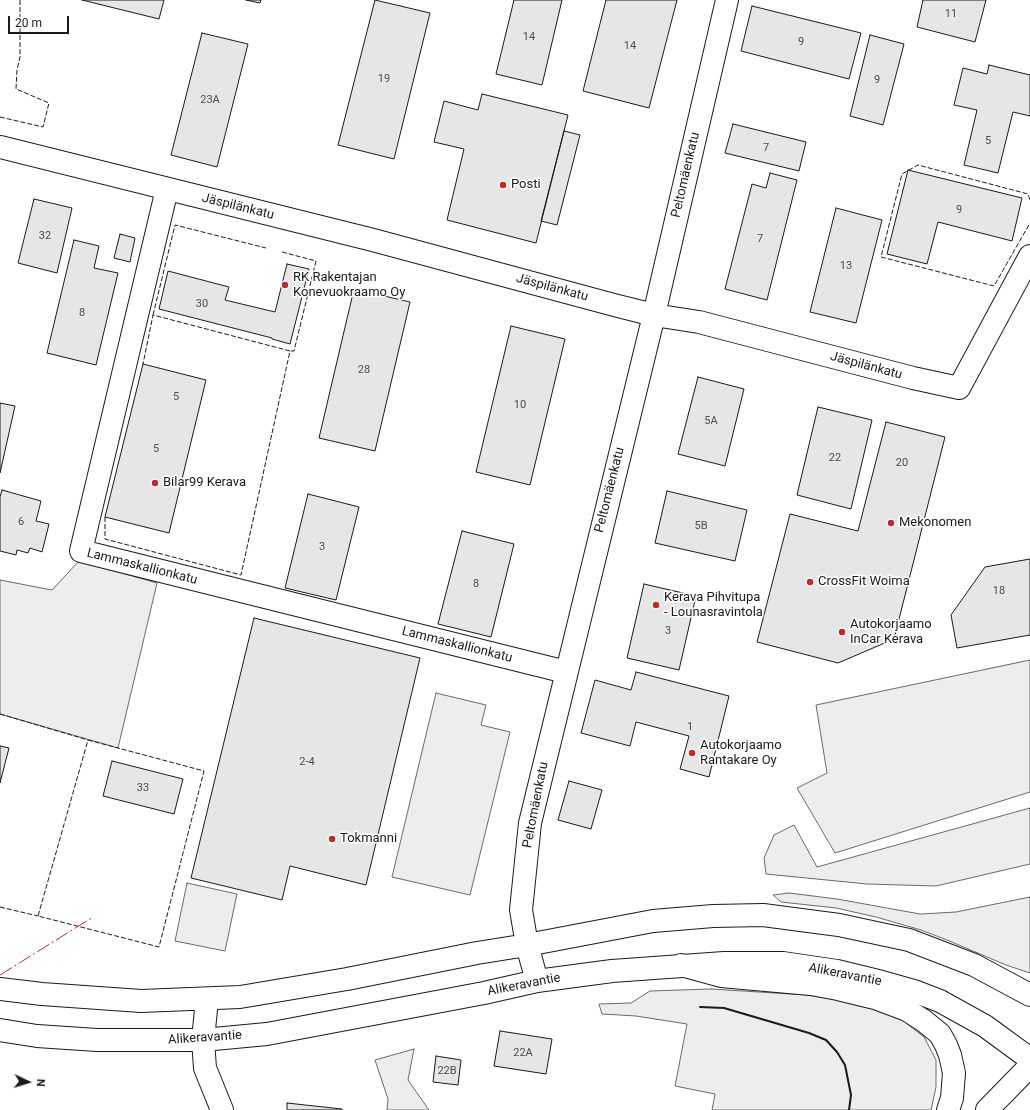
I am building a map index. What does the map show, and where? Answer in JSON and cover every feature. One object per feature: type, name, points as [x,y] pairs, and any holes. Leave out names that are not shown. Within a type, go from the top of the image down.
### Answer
[{"type":"street","name":"Peltomäenkatu","points":[[537,981],[527,945],[521,910],[530,823],[654,315],[727,0]]},
{"type":"street","name":"Jäspilänkatu","points":[[0,147],[373,240],[654,315],[699,322],[905,376],[959,388],[1030,256]]},
{"type":"street","name":"Lammaskallionkatu","points":[[167,189],[81,552],[566,672]]},
{"type":"street","points":[[0,989],[42,994],[141,1001],[240,997],[653,921],[713,916],[763,915],[839,924],[908,940],[974,965],[1030,995]]},
{"type":"street","name":"Alikeravantie","points":[[0,1030],[37,1036],[97,1040],[203,1040],[275,1032],[484,993],[537,981],[612,971],[724,963],[783,964],[836,971],[914,991],[940,1001],[985,1026],[1030,1058]]},
{"type":"street","points":[[681,965],[721,976],[811,984],[838,989],[875,998],[907,1010],[940,1034],[946,1045],[954,1073],[952,1098],[948,1110]]},
{"type":"street","points":[[207,999],[203,1040],[205,1068],[222,1110]]},
{"type":"street","points":[[987,1110],[1030,1066]]},
{"type":"shaded area","points":[[79,561],[157,583],[118,748],[0,714],[0,580],[52,590]]},
{"type":"shaded area","points":[[1030,660],[1030,792],[835,853],[797,788],[827,773],[816,705]]},
{"type":"shaded area","points":[[436,693],[486,705],[481,725],[510,732],[470,895],[392,877]]},
{"type":"shaded area","points":[[1030,808],[1030,864],[936,886],[867,884],[766,874],[764,858],[774,835],[794,825],[817,867]]},
{"type":"shaded area","points":[[187,883],[237,894],[225,951],[175,941]]},
{"type":"shaded area","points":[[789,893],[837,899],[920,914],[956,912],[1030,897],[1030,973],[1006,965],[921,930],[876,917],[836,908],[781,902],[773,895]]},
{"type":"shaded area","points":[[711,989],[807,995],[860,1003],[901,1019],[924,1037],[936,1060],[936,1087],[931,1110],[712,1110],[715,1094],[675,1086],[687,1024],[636,1016],[602,1014],[599,1004],[631,1003],[650,991]]},
{"type":"shaded area","points":[[414,1049],[408,1080],[429,1110],[387,1110],[388,1099],[375,1060]]},
{"type":"building","points":[[82,0],[164,0],[159,19]]},
{"type":"building","points":[[246,0],[261,0],[260,3]]},
{"type":"building","points":[[375,0],[430,13],[394,159],[338,145]]},
{"type":"building","points":[[514,0],[562,0],[542,85],[496,74]]},
{"type":"building","points":[[606,0],[677,0],[649,108],[583,91]]},
{"type":"building","points":[[923,0],[986,0],[975,42],[917,27]]},
{"type":"building","points":[[752,6],[861,33],[849,79],[741,51]]},
{"type":"building","points":[[202,33],[248,44],[217,167],[171,155]]},
{"type":"building","points":[[870,35],[904,44],[883,125],[850,116]]},
{"type":"building","points":[[989,65],[1030,75],[1030,116],[1013,112],[998,173],[964,165],[977,110],[954,105],[963,68],[987,74]]},
{"type":"building","name":"Posti","points":[[482,94],[568,115],[536,243],[447,220],[464,149],[434,142],[444,101],[478,110]]},
{"type":"building","points":[[733,124],[806,142],[799,171],[725,153]]},
{"type":"building","points":[[564,131],[580,135],[557,225],[541,221]]},
{"type":"building","points":[[908,170],[1022,198],[1012,241],[938,222],[927,264],[887,254]]},
{"type":"building","points":[[770,173],[797,180],[767,300],[725,289],[752,184],[766,188]]},
{"type":"building","points":[[34,199],[72,208],[57,273],[18,263]]},
{"type":"building","points":[[836,208],[882,220],[856,323],[810,312]]},
{"type":"building","points":[[120,234],[135,238],[130,262],[114,258]]},
{"type":"building","points":[[74,240],[99,246],[94,268],[118,273],[96,365],[47,353]]},
{"type":"building","points":[[287,264],[309,269],[290,344],[159,309],[168,271],[229,287],[225,300],[275,312]]},
{"type":"building","points":[[354,289],[410,302],[375,451],[319,438]]},
{"type":"building","points":[[511,326],[565,339],[530,485],[476,472]]},
{"type":"building","points":[[143,364],[206,380],[169,533],[105,517]]},
{"type":"building","points":[[698,377],[744,389],[725,466],[678,454]]},
{"type":"building","points":[[0,403],[15,406],[0,473]]},
{"type":"building","points":[[818,407],[872,420],[851,509],[797,495]]},
{"type":"building","points":[[886,422],[945,437],[894,639],[838,663],[757,642],[790,514],[858,531]]},
{"type":"building","points":[[2,490],[41,501],[36,521],[49,524],[42,552],[30,548],[28,553],[17,550],[16,555],[0,551],[0,497]]},
{"type":"building","points":[[667,491],[747,510],[735,561],[655,543]]},
{"type":"building","points":[[308,494],[359,507],[336,600],[285,588]]},
{"type":"building","points":[[462,531],[514,544],[491,637],[438,624]]},
{"type":"building","points":[[1030,559],[1030,635],[957,648],[951,615],[985,567]]},
{"type":"building","points":[[644,584],[696,596],[679,670],[627,658]]},
{"type":"building","points":[[254,618],[420,658],[366,885],[290,866],[282,900],[191,878]]},
{"type":"building","points":[[636,672],[729,696],[709,777],[680,769],[689,736],[636,722],[630,746],[581,733],[595,680],[631,690]]},
{"type":"building","points":[[0,746],[9,748],[0,783]]},
{"type":"building","points":[[112,761],[183,779],[174,814],[103,796]]},
{"type":"building","points":[[569,781],[602,790],[591,829],[558,820]]},
{"type":"building","points":[[500,1031],[552,1039],[546,1074],[494,1066]]},
{"type":"building","points":[[436,1056],[461,1060],[458,1085],[433,1082]]},
{"type":"building","points":[[287,1103],[342,1109],[342,1110],[287,1110]]},
{"type":"fence","points":[[0,117],[43,127],[49,103],[16,89],[17,70],[20,57],[20,0]]},
{"type":"fence","points":[[1030,200],[1028,194],[918,165],[902,174],[881,257],[994,286],[1030,223]]},
{"type":"fence","points":[[153,315],[175,225],[266,248]]},
{"type":"fence","points":[[282,252],[316,261],[294,351],[290,351]]},
{"type":"fence","points":[[105,517],[105,539],[241,575],[290,351],[153,315],[143,364]]},
{"type":"fence","points":[[0,714],[88,740]]},
{"type":"fence","points":[[88,740],[204,771],[159,947],[38,916],[88,740]]},
{"type":"fence","points":[[0,907],[39,915]]},
{"type":"wall","points":[[700,1007],[724,1008],[809,1033],[826,1040],[837,1052],[845,1065],[851,1095],[849,1110]]},
{"type":"power","points":[[0,975],[93,917]]},
{"type":"place","name":"Posti","points":[[503,185]]},
{"type":"place","name":"RK Rakentajan Konevuokraamo Oy","points":[[285,285]]},
{"type":"place","name":"Bilar99 Kerava","points":[[155,483]]},
{"type":"place","name":"Mekonomen","points":[[891,523]]},
{"type":"place","name":"CrossFit Woima","points":[[810,582]]},
{"type":"place","name":"Kerava Pihvitupa - Lounasravintola","points":[[656,605]]},
{"type":"place","name":"Autokorjaamo InCar Kerava","points":[[842,632]]},
{"type":"place","name":"Autokorjaamo Rantakare Oy","points":[[692,753]]},
{"type":"place","name":"Tokmanni","points":[[332,839]]}]
